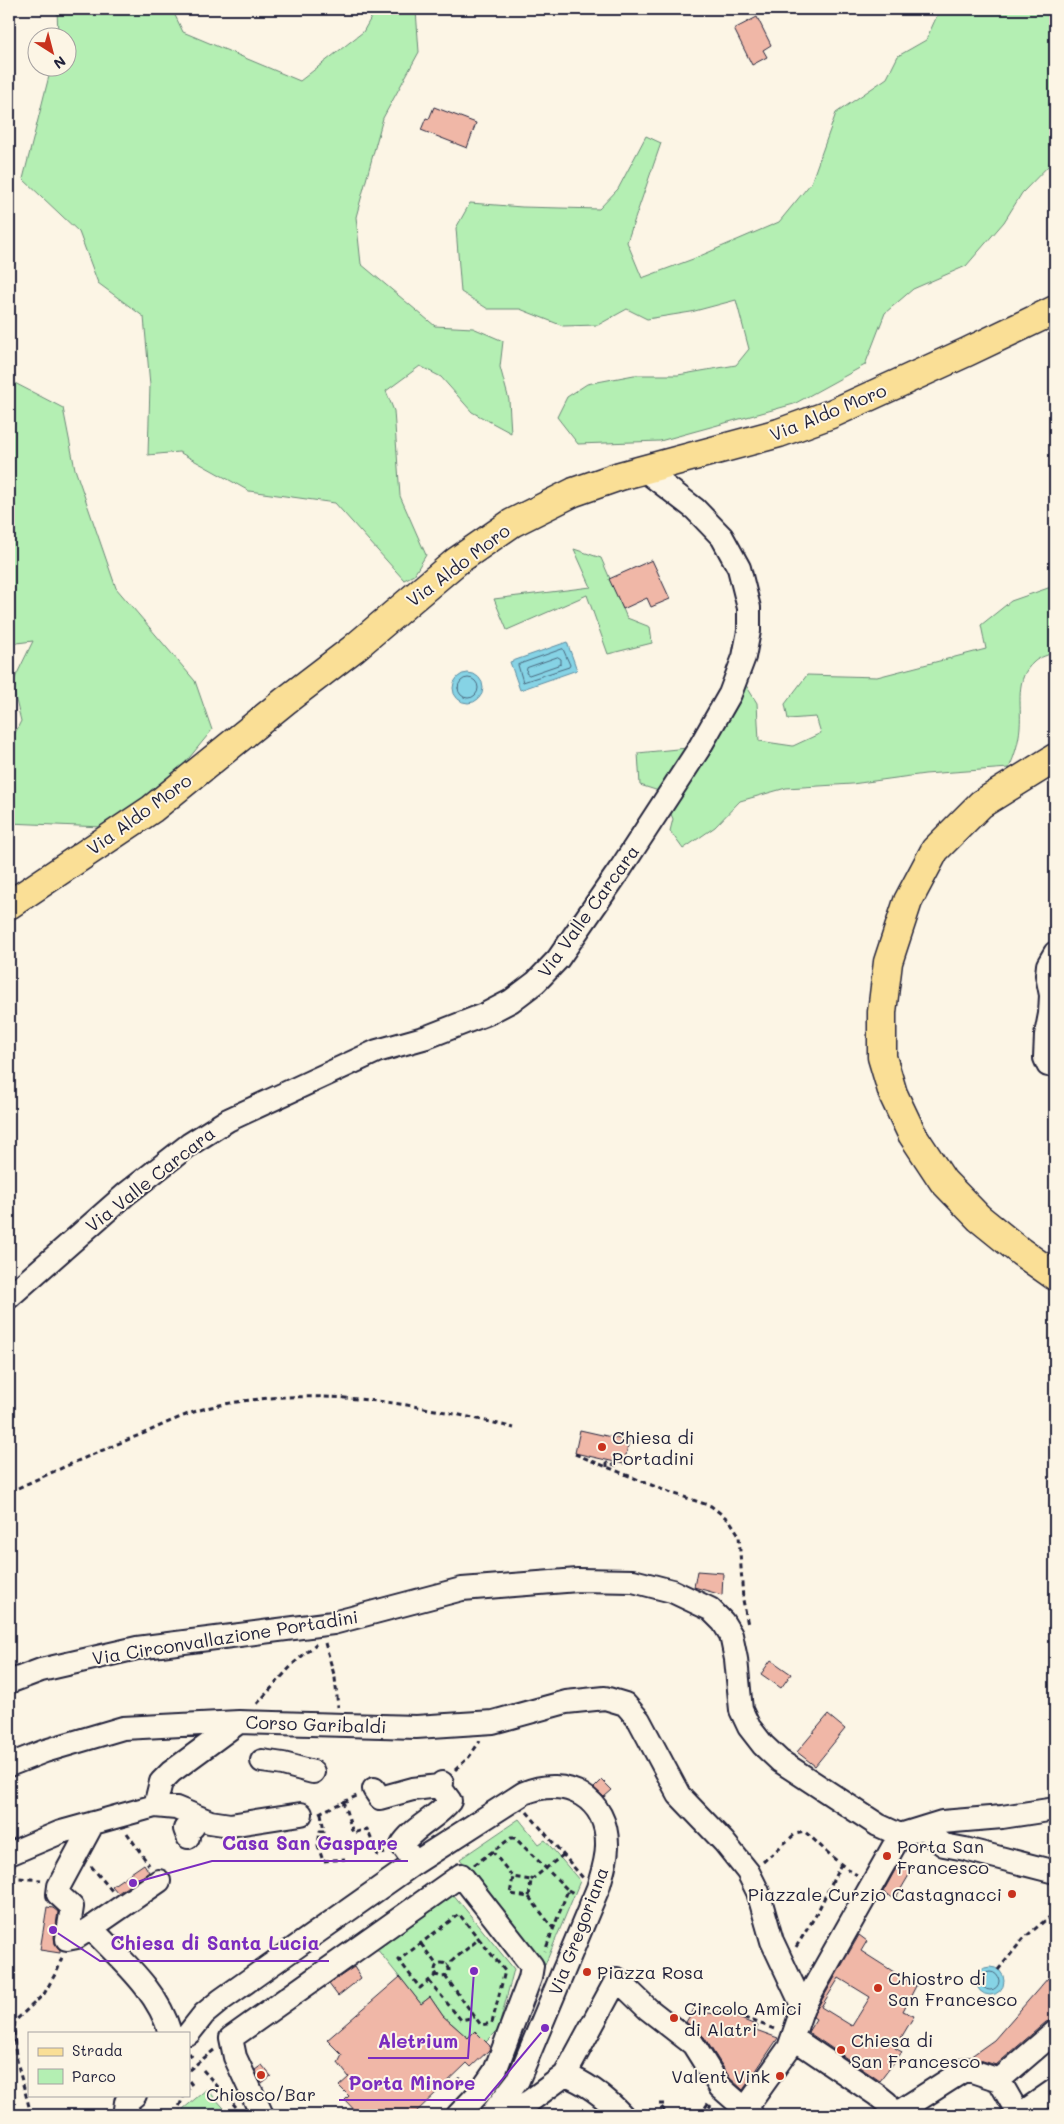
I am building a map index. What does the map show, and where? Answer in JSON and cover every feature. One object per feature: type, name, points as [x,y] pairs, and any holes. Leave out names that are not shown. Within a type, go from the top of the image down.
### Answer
[{"type":"main road","name":"Via Aldo Moro","points":[[9,905],[152,809],[278,706],[353,649],[457,561],[512,523],[548,503],[574,492],[644,469],[779,433],[831,414],[1055,310]]},
{"type":"main road","points":[[1055,758],[981,804],[935,850],[908,901],[888,962],[882,1012],[882,1056],[893,1094],[912,1134],[943,1180],[979,1218],[1021,1252],[1055,1276]]},
{"type":"street","name":"Via Valle Carcara","points":[[9,1297],[126,1194],[190,1144],[228,1120],[377,1051],[427,1037],[486,1014],[511,1000],[536,982],[558,959],[621,868],[698,750],[730,694],[744,658],[749,631],[749,608],[739,568],[722,538],[695,508],[644,469]]},
{"type":"street","points":[[1055,953],[1048,965],[1050,1014],[1046,1035],[1045,1058],[1048,1065],[1055,1066]]},
{"type":"street","name":"Via Circonvallazione Portadini","points":[[9,1682],[41,1670],[137,1648],[323,1638],[462,1589],[578,1580],[632,1580],[672,1591],[710,1609],[723,1622],[731,1635],[736,1659],[741,1710],[749,1727],[762,1745],[780,1762],[855,1812],[900,1835]]},
{"type":"street","name":"Corso Garibaldi","points":[[9,1764],[45,1751],[123,1728],[245,1716],[416,1727],[493,1722],[566,1702],[605,1698],[625,1704],[639,1720],[679,1795],[724,1842],[748,1872]]},
{"type":"street","points":[[155,1806],[161,1782],[171,1772],[245,1716]]},
{"type":"street","points":[[262,1761],[313,1772]]},
{"type":"street","points":[[374,1789],[380,1798],[441,1784],[450,1801],[443,1810],[402,1845],[414,1863]]},
{"type":"street","name":"Via Gregoriana","points":[[190,2032],[204,2014],[221,2000],[414,1863],[524,1793],[538,1787],[570,1788],[581,1793],[601,1816],[606,1832],[607,1846],[598,1888],[518,2080],[491,2115]]},
{"type":"street","points":[[10,1861],[53,1835],[110,1823],[155,1806],[176,1808],[190,1826],[210,1822],[230,1825],[311,1814]]},
{"type":"street","points":[[511,2115],[564,2075],[617,1979],[648,2009],[693,2044],[720,2087],[746,2114],[782,2059],[789,2035],[803,2007],[900,1835],[935,1826],[942,1822],[1002,1817],[1055,1808]]},
{"type":"street","points":[[110,1823],[53,1883],[58,1894],[69,1903],[72,1910],[67,1940],[77,1937],[159,1881]]},
{"type":"street","points":[[935,1826],[932,1831],[933,1837],[944,1845],[965,1848],[1055,1872]]},
{"type":"street","points":[[748,1872],[758,1892],[772,1941],[803,2007]]},
{"type":"street","points":[[251,2114],[231,2038],[461,1875],[532,1966],[530,1978],[495,2072],[481,2091],[458,2115]]},
{"type":"street","points":[[91,1928],[152,1993],[170,2032]]},
{"type":"street","points":[[999,2080],[1055,2032]]},
{"type":"street","points":[[789,2035],[877,2095],[887,2103],[892,2115],[966,2068],[999,2080],[1019,2115],[1055,2090]]},
{"type":"street","points":[[564,2075],[577,2079],[612,2112]]},
{"type":"street","points":[[130,2115],[125,2108],[126,2102],[134,2096]]},
{"type":"path","points":[[18,1488],[96,1452],[177,1419],[210,1407],[256,1399],[342,1398],[414,1405],[456,1413],[514,1428]]},
{"type":"path","points":[[575,1454],[666,1491],[711,1506],[730,1521],[739,1535],[743,1600]]},
{"type":"path","points":[[607,1467],[607,1463],[616,1465],[616,1462]]},
{"type":"path","points":[[245,1716],[294,1663],[323,1638],[335,1678],[337,1714]]},
{"type":"path","points":[[441,1784],[469,1757],[484,1736]]},
{"type":"path","points":[[330,1809],[343,1801],[374,1789]]},
{"type":"path","points":[[343,1801],[353,1833],[367,1829],[379,1855]]},
{"type":"path","points":[[311,1814],[324,1831],[320,1832],[318,1842],[324,1861],[345,1859]]},
{"type":"path","points":[[110,1823],[146,1861]]},
{"type":"path","points":[[540,1828],[572,1865]]},
{"type":"path","points":[[748,1872],[796,1834],[805,1832],[841,1864],[861,1877]]},
{"type":"path","points":[[532,1880],[513,1877],[492,1851],[511,1838],[516,1838],[568,1890],[577,1894]]},
{"type":"path","points":[[529,1897],[532,1880],[563,1855]]},
{"type":"path","points":[[10,1861],[15,1876],[53,1883]]},
{"type":"path","points":[[86,1861],[116,1897]]},
{"type":"path","points":[[791,1954],[816,1915],[841,1864]]},
{"type":"path","points":[[513,1877],[510,1894],[529,1897],[553,1928]]},
{"type":"path","points":[[542,1959],[568,1890]]},
{"type":"path","points":[[459,1914],[505,1971],[492,2023],[481,2025],[445,1976],[437,1974],[420,1988],[399,1960],[459,1914]]},
{"type":"path","points":[[998,1970],[1029,1934],[1048,1918],[1055,1920]]},
{"type":"path","points":[[447,1965],[479,1939]]},
{"type":"path","points":[[31,2115],[17,2062],[15,2021],[44,1994],[52,1982],[67,1940]]},
{"type":"path","points":[[421,1944],[437,1965],[437,1974]]},
{"type":"path","points":[[437,1965],[442,1963],[447,1965]]},
{"type":"path","points":[[445,1976],[449,1971],[447,1965]]},
{"type":"path","points":[[429,1981],[462,2020],[475,2017]]},
{"type":"path","points":[[718,2011],[732,2013],[789,2035]]},
{"type":"path","points":[[190,2069],[231,2038]]},
{"type":"path","points":[[190,2054],[193,2058]]},
{"type":"path","points":[[203,2070],[251,2114]]},
{"type":"path","points":[[445,2084],[449,2088],[460,2078]]},
{"type":"path","points":[[180,2115],[179,2107],[184,2096]]},
{"type":"path","points":[[704,2115],[713,2103]]},
{"type":"path","points":[[664,2104],[659,2104],[668,2115]]},
{"type":"green space","points":[[57,9],[172,9],[183,32],[300,81],[363,32],[376,9],[416,10],[419,52],[383,118],[356,217],[361,264],[435,326],[473,328],[503,341],[500,367],[509,400],[511,433],[472,412],[441,377],[420,366],[386,391],[394,411],[400,496],[426,555],[414,575],[404,580],[335,503],[249,491],[179,452],[148,455],[150,385],[144,317],[98,283],[79,232],[23,179],[48,78],[78,78],[78,28],[58,28]]},
{"type":"green space","points":[[940,9],[1055,9],[1055,159],[1022,193],[1004,222],[966,266],[913,289],[885,313],[865,365],[794,404],[660,441],[578,444],[557,417],[567,397],[587,384],[634,375],[678,375],[736,365],[749,349],[736,300],[691,312],[647,319],[627,309],[598,325],[563,326],[520,309],[488,309],[461,292],[456,228],[470,203],[522,207],[599,209],[618,189],[646,136],[661,143],[627,242],[642,278],[693,259],[779,222],[811,183],[836,113],[887,78],[898,56],[926,40]]},
{"type":"green space","points":[[9,380],[63,408],[75,469],[116,588],[195,681],[212,730],[176,774],[102,827],[9,823],[9,745],[21,721],[12,684],[33,641],[9,644]]},
{"type":"green space","points":[[574,549],[601,558],[627,618],[650,627],[652,643],[608,654],[587,595],[507,630],[494,599],[591,587]]},
{"type":"green space","points":[[1055,587],[1055,652],[1036,660],[1024,676],[1020,692],[1019,737],[1009,768],[925,774],[852,784],[786,788],[740,801],[715,827],[683,849],[670,831],[673,819],[662,792],[640,785],[638,753],[687,748],[742,679],[757,703],[759,741],[793,746],[821,733],[816,717],[788,719],[785,704],[807,675],[877,677],[986,649],[981,625],[1011,601]]},
{"type":"green space","points":[[519,1819],[539,1844],[545,1840],[580,1881],[545,1965],[460,1859]]},
{"type":"green space","points":[[453,1894],[514,1969],[498,2030],[486,2042],[475,2031],[462,2043],[454,2035],[458,2029],[443,2016],[430,1997],[421,2004],[377,1949]]},
{"type":"green space","points":[[207,2089],[230,2115],[183,2115],[183,2109]]},
{"type":"water","points":[[567,642],[577,670],[520,690],[510,662]]},
{"type":"water","points":[[468,673],[474,674],[482,682],[482,694],[474,702],[468,703],[462,702],[454,694],[453,688],[454,682],[462,674]]},
{"type":"water","points":[[990,1967],[1000,1971],[1004,1981],[1000,1991],[990,1995],[980,1991],[976,1981],[980,1971]]},
{"type":"building","points":[[757,17],[771,45],[763,50],[767,57],[752,65],[734,29]]},
{"type":"building","points":[[434,107],[476,123],[467,148],[421,130],[426,118],[429,119]]},
{"type":"building","points":[[652,560],[670,599],[651,607],[647,598],[623,609],[609,579]]},
{"type":"building","name":"Chiesa di Portadini","points":[[580,1430],[629,1441],[624,1464],[575,1453]]},
{"type":"building","points":[[697,1571],[723,1573],[722,1595],[694,1587]]},
{"type":"building","points":[[771,1660],[791,1674],[781,1688],[761,1674]]},
{"type":"building","points":[[828,1715],[845,1729],[815,1766],[797,1752]]},
{"type":"building","points":[[602,1780],[612,1790],[604,1797],[594,1788]]},
{"type":"building","points":[[899,1863],[912,1870],[895,1899],[883,1892]]},
{"type":"building","points":[[144,1864],[149,1872],[118,1893],[112,1886]]},
{"type":"building","points":[[47,1907],[53,1908],[58,1912],[54,1937],[55,1944],[60,1953],[40,1950]]},
{"type":"building","points":[[859,1935],[867,1941],[861,1951],[916,1986],[903,2011],[914,2016],[895,2048],[902,2052],[880,2081],[808,2032],[816,2019],[813,2017]],"holes":[[[839,1978],[870,1997],[852,2026],[821,2007]]]},
{"type":"building","points":[[354,1967],[361,1978],[338,1996],[329,1984]]},
{"type":"building","points":[[1055,1970],[1055,2019],[1046,2022],[996,2065],[970,2057],[994,2040]]},
{"type":"building","points":[[400,1977],[421,2004],[430,1997],[443,2016],[468,2038],[475,2031],[490,2046],[489,2050],[471,2067],[467,2063],[413,2115],[359,2115],[345,2100],[349,2096],[339,2086],[349,2077],[338,2063],[342,2055],[327,2040]]},
{"type":"building","points":[[696,2006],[707,2013],[731,2015],[758,2026],[756,2030],[778,2038],[743,2090],[730,2078],[704,2037],[686,2022]]},
{"type":"building","name":"Chiosco/Bar","points":[[262,2065],[271,2076],[262,2083],[255,2070]]},
{"type":"place","name":"Chiesa di Portadini","points":[[602,1447]]},
{"type":"place","name":"Porta San Francesco","points":[[887,1856]]},
{"type":"place","name":"Casa San Gaspare","points":[[133,1883]]},
{"type":"place","name":"Piazzale Curzio Castagnacci","points":[[1012,1894]]},
{"type":"place","name":"Chiesa di Santa Lucia","points":[[53,1930]]},
{"type":"place","name":"Aletrium","points":[[474,1971]]},
{"type":"place","name":"Piazza Rosa","points":[[587,1972]]},
{"type":"place","name":"Chiostro di San Francesco","points":[[878,1988]]},
{"type":"place","name":"Circolo Amici di Alatri","points":[[674,2018]]},
{"type":"place","name":"Porta Minore","points":[[545,2028]]},
{"type":"place","name":"Chiesa di San Francesco","points":[[841,2050]]},
{"type":"place","name":"Chiosco/Bar","points":[[261,2075]]},
{"type":"place","name":"Valent Vink","points":[[780,2076]]}]
